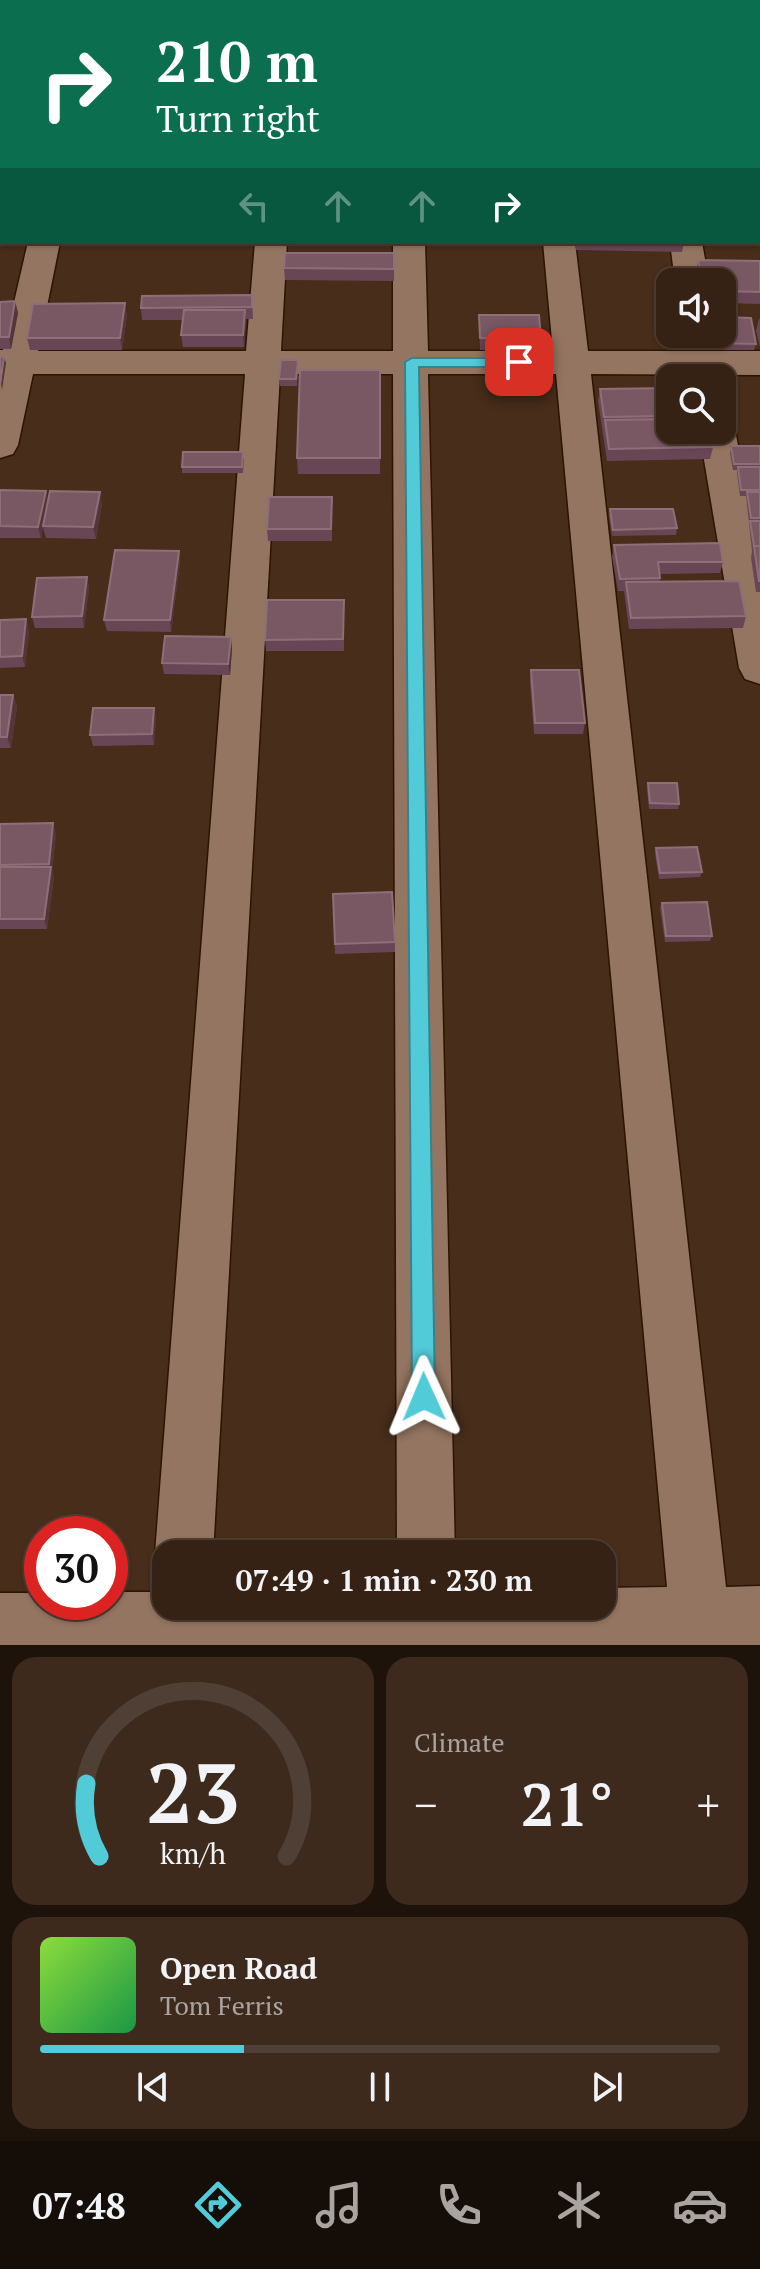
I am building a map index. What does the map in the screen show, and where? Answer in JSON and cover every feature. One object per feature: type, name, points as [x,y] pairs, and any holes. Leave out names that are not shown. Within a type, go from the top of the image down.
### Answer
[{"type":"street","points":[[0,445],[9,362],[43,244]]},
{"type":"street","points":[[185,1540],[271,244]]},
{"type":"street","points":[[409,244],[426,1540]]},
{"type":"street","points":[[559,244],[607,678],[700,1631]]},
{"type":"street","points":[[686,244],[690,268]]},
{"type":"street","points":[[9,362],[572,362],[704,358],[760,363]]},
{"type":"street","points":[[720,444],[760,668]]},
{"type":"street","points":[[0,1623],[152,1615]]},
{"type":"street","points":[[541,1620],[700,1631],[760,1616]]},
{"type":"building","points":[[285,253],[394,253],[394,269],[284,268]]},
{"type":"building","points":[[698,260],[760,261],[760,292],[736,291],[736,268],[699,268]]},
{"type":"building","points":[[252,295],[252,307],[141,308],[142,296]]},
{"type":"building","points":[[15,301],[9,337],[0,337],[0,302]]},
{"type":"building","points":[[125,303],[120,338],[27,338],[33,304]]},
{"type":"building","points":[[184,310],[245,310],[243,335],[181,335]]},
{"type":"building","points":[[479,315],[539,315],[541,339],[480,338]]},
{"type":"building","points":[[736,317],[751,318],[756,344],[736,344]]},
{"type":"building","points":[[0,357],[4,357],[0,384]]},
{"type":"building","points":[[281,360],[298,360],[296,379],[279,379]]},
{"type":"building","points":[[300,370],[380,370],[380,458],[297,458]]},
{"type":"building","points":[[656,388],[656,416],[604,417],[600,389]]},
{"type":"building","points":[[656,419],[656,444],[712,444],[713,447],[609,449],[605,420]]},
{"type":"building","points":[[731,446],[760,446],[760,464],[734,464]]},
{"type":"building","points":[[183,452],[243,452],[242,467],[182,467]]},
{"type":"building","points":[[738,467],[760,467],[760,490],[741,490]]},
{"type":"building","points":[[0,490],[46,491],[38,527],[0,526]]},
{"type":"building","points":[[50,491],[100,492],[93,527],[43,526]]},
{"type":"building","points":[[747,492],[760,492],[760,518],[751,518]]},
{"type":"building","points":[[269,497],[332,497],[331,529],[267,529]]},
{"type":"building","points":[[610,509],[673,509],[677,528],[613,530]]},
{"type":"building","points":[[750,521],[760,521],[760,546],[754,546]]},
{"type":"building","points":[[720,543],[723,562],[658,562],[660,578],[620,579],[614,545]]},
{"type":"building","points":[[754,546],[760,546],[760,581],[759,581]]},
{"type":"building","points":[[115,550],[179,551],[170,620],[104,620]]},
{"type":"building","points":[[87,577],[82,616],[32,617],[37,578]]},
{"type":"building","points":[[739,581],[746,616],[631,618],[626,582]]},
{"type":"building","points":[[267,600],[344,600],[343,639],[265,640]]},
{"type":"building","points":[[26,619],[22,656],[0,657],[0,620]]},
{"type":"building","points":[[165,636],[231,637],[228,664],[162,663]]},
{"type":"building","points":[[531,670],[579,670],[585,723],[535,723]]},
{"type":"building","points":[[0,695],[13,695],[7,737],[0,737]]},
{"type":"building","points":[[93,708],[154,708],[152,734],[90,735]]},
{"type":"building","points":[[648,783],[677,783],[679,804],[650,803]]},
{"type":"building","points":[[53,823],[49,864],[0,865],[0,824]]},
{"type":"building","points":[[697,847],[702,872],[660,873],[656,848]]},
{"type":"building","points":[[0,867],[51,867],[44,919],[0,919]]},
{"type":"building","points":[[392,892],[395,942],[335,944],[333,894]]},
{"type":"building","points":[[707,902],[712,936],[666,936],[662,903]]},
{"type":"route","points":[[424,1397],[412,362],[519,362]]}]
